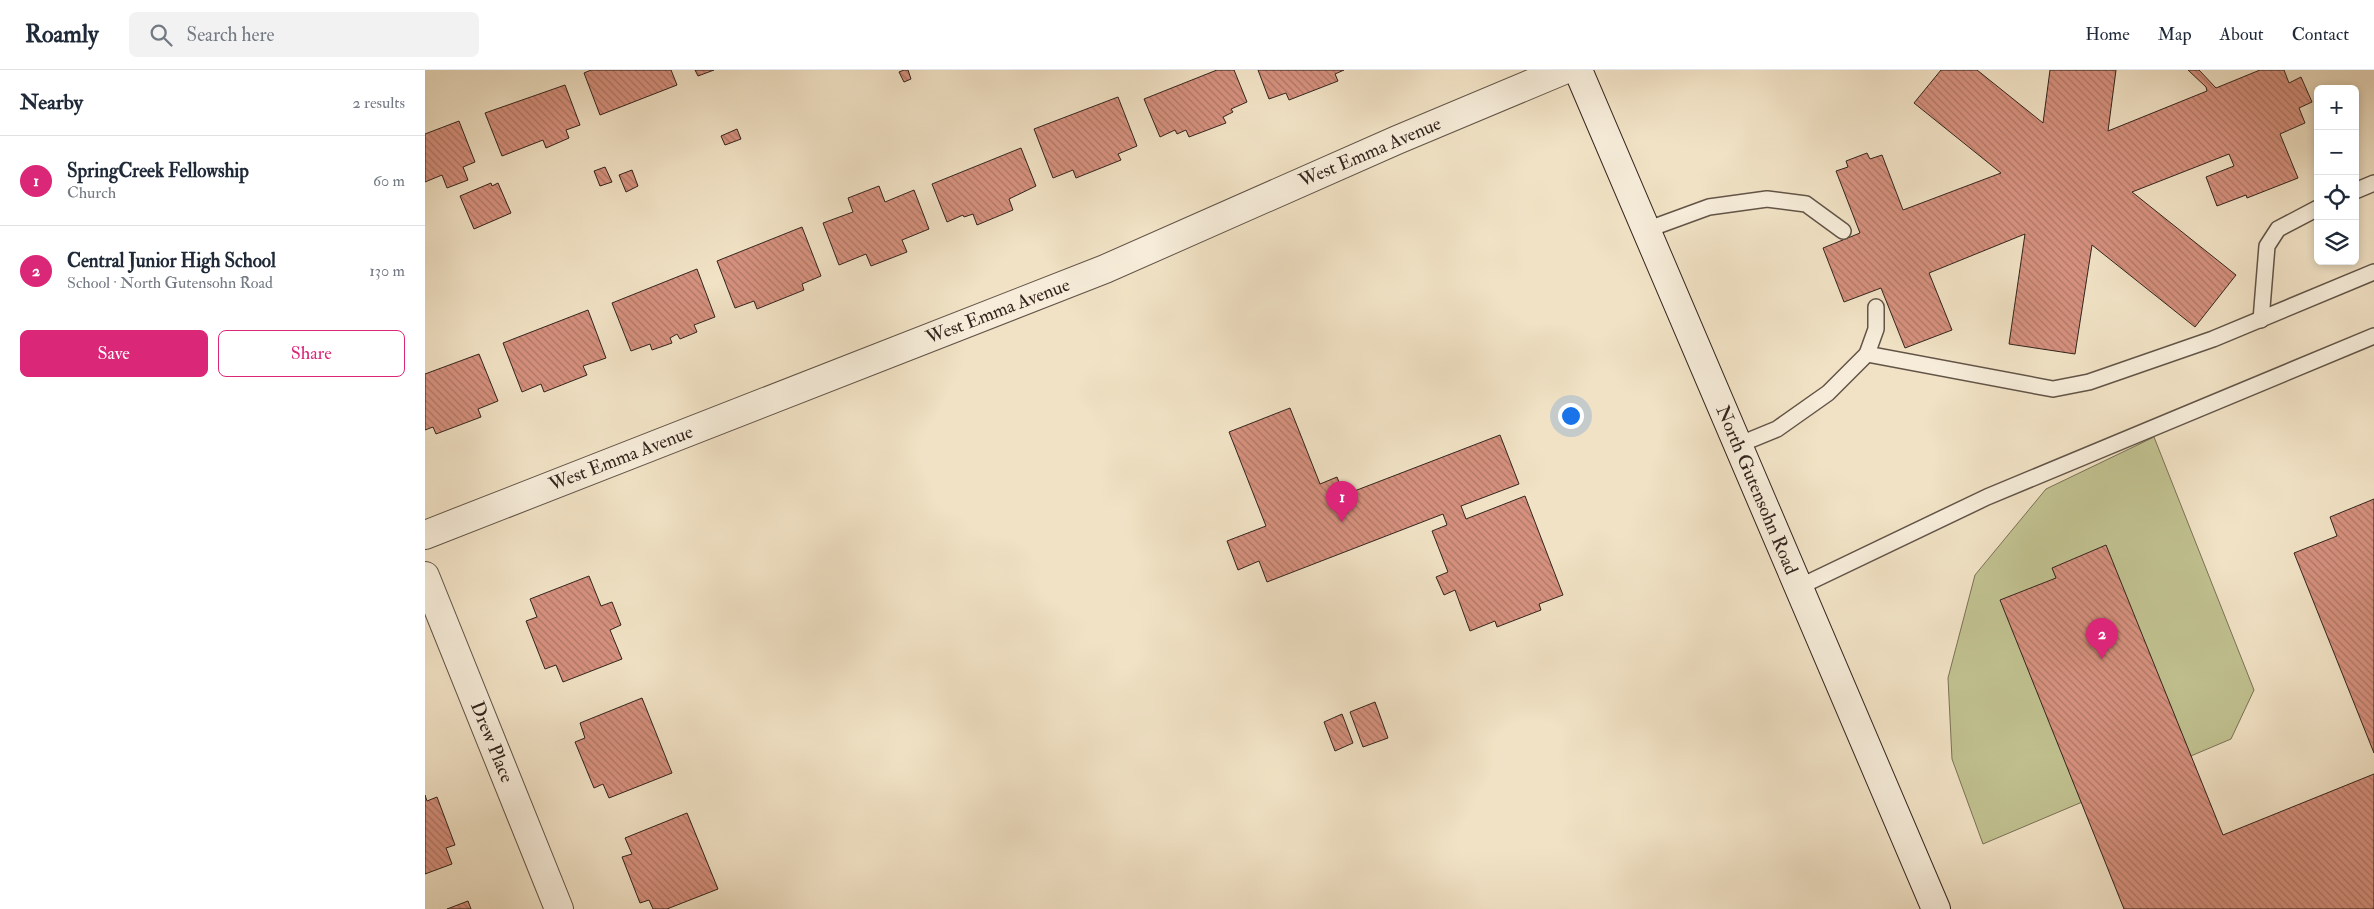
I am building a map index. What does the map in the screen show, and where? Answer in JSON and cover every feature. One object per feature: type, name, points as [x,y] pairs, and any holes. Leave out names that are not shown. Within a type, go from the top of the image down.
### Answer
[{"type":"street","name":"West Emma Avenue","points":[[425,535],[1105,269],[1397,140],[1564,70]]},
{"type":"street","name":"North Gutensohn Road","points":[[1578,70],[1936,909]]},
{"type":"street","name":"Drew Place","points":[[425,576],[559,909]]},
{"type":"lane","points":[[2359,189],[2374,183]]},
{"type":"lane","points":[[1646,230],[1709,207],[1767,199],[1806,204],[1843,231]]},
{"type":"lane","points":[[2261,320],[2267,246],[2278,229],[2314,210]]},
{"type":"lane","points":[[1867,354],[2053,389],[2089,382],[2213,339],[2374,272]]},
{"type":"lane","points":[[1738,445],[1777,429],[1821,398],[1867,354],[1875,329],[1876,307]]},
{"type":"lane","points":[[1799,587],[1987,497],[2374,336]]},
{"type":"green space","points":[[2154,437],[2254,690],[2231,739],[1983,844],[1952,759],[1948,678],[1975,575],[2046,489]]},
{"type":"building","points":[[591,70],[671,70],[677,85],[600,115],[584,73]]},
{"type":"building","points":[[695,70],[714,70],[698,76]]},
{"type":"building","points":[[908,70],[911,79],[904,82],[899,72]]},
{"type":"building","points":[[1217,70],[1234,70],[1247,102],[1231,109],[1233,112],[1223,117],[1226,123],[1189,137],[1186,130],[1177,134],[1175,130],[1160,137],[1144,99]]},
{"type":"building","points":[[1258,70],[1344,70],[1335,74],[1338,81],[1289,100],[1286,93],[1269,99]]},
{"type":"building","points":[[1941,70],[1977,70],[2043,123],[2050,70],[2116,70],[2108,131],[2207,91],[2206,87],[2188,70],[2199,70],[2216,88],[2260,70],[2284,70],[2289,83],[2301,77],[2312,102],[2299,108],[2305,123],[2280,134],[2298,178],[2247,198],[2246,195],[2217,206],[2206,177],[2234,166],[2229,154],[2132,192],[2236,275],[2195,327],[2092,245],[2075,354],[2009,344],[2025,234],[1929,273],[1952,330],[1905,348],[1881,288],[1844,302],[1823,248],[1860,233],[1836,171],[1848,167],[1846,161],[1867,153],[1870,159],[1882,155],[1903,210],[2001,173],[1914,103]]},
{"type":"building","points":[[565,85],[580,125],[566,130],[569,138],[546,148],[543,140],[502,156],[485,113]]},
{"type":"building","points":[[1118,97],[1137,146],[1118,154],[1121,160],[1076,178],[1073,170],[1053,178],[1034,129]]},
{"type":"building","points":[[459,121],[475,162],[463,167],[468,180],[447,188],[442,175],[425,182],[425,134]]},
{"type":"building","points":[[737,129],[741,139],[725,145],[721,136]]},
{"type":"building","points":[[1021,148],[1036,186],[1009,199],[1013,210],[977,225],[973,214],[964,217],[963,215],[947,222],[932,184]]},
{"type":"building","points":[[605,167],[612,182],[600,186],[594,171]]},
{"type":"building","points":[[632,170],[638,186],[626,192],[619,175]]},
{"type":"building","points":[[491,183],[492,186],[498,183],[511,213],[474,229],[460,196]]},
{"type":"building","points":[[879,186],[885,202],[914,190],[929,229],[902,240],[907,252],[871,266],[866,254],[839,265],[823,223],[853,212],[848,198]]},
{"type":"building","points":[[802,227],[821,276],[802,284],[804,290],[757,309],[754,301],[735,308],[717,261]]},
{"type":"building","points":[[697,269],[715,317],[694,325],[697,332],[680,339],[677,334],[670,338],[672,343],[652,350],[650,344],[631,351],[612,303]]},
{"type":"building","points":[[588,310],[606,358],[583,366],[587,375],[544,392],[541,384],[522,392],[503,343]]},
{"type":"building","points":[[479,354],[498,401],[478,409],[481,417],[436,434],[433,427],[425,430],[425,374]]},
{"type":"building","points":[[1290,408],[1320,484],[1337,477],[1344,495],[1500,435],[1519,484],[1461,506],[1466,519],[1525,496],[1563,595],[1539,604],[1541,610],[1497,627],[1495,621],[1470,631],[1455,590],[1444,595],[1436,577],[1448,572],[1432,531],[1447,525],[1443,514],[1267,582],[1259,561],[1238,570],[1227,541],[1266,526],[1229,432]]},
{"type":"building","points":[[2374,499],[2374,753],[2294,553],[2337,536],[2330,517]]},
{"type":"building","points":[[2106,545],[2223,835],[2374,774],[2374,909],[2124,909],[2000,600],[2056,578],[2052,568]]},
{"type":"building","points":[[589,576],[601,606],[612,602],[621,625],[610,630],[622,659],[563,682],[556,665],[545,669],[526,621],[537,617],[530,599]]},
{"type":"building","points":[[642,698],[672,773],[609,798],[603,784],[594,788],[575,742],[585,738],[580,723]]},
{"type":"building","points":[[1375,702],[1388,738],[1363,747],[1350,712]]},
{"type":"building","points":[[1342,714],[1353,743],[1335,751],[1324,722]]},
{"type":"building","points":[[425,795],[427,801],[437,797],[455,845],[446,848],[452,864],[425,874]]},
{"type":"building","points":[[687,813],[718,889],[667,909],[653,909],[649,900],[640,903],[622,857],[632,854],[625,838]]},
{"type":"building","points":[[468,901],[471,909],[447,909]]},
{"type":"place","name":"SpringCreek Fellowship","points":[[1342,522]]},
{"type":"place","name":"Central Junior High School","points":[[2102,659]]}]
